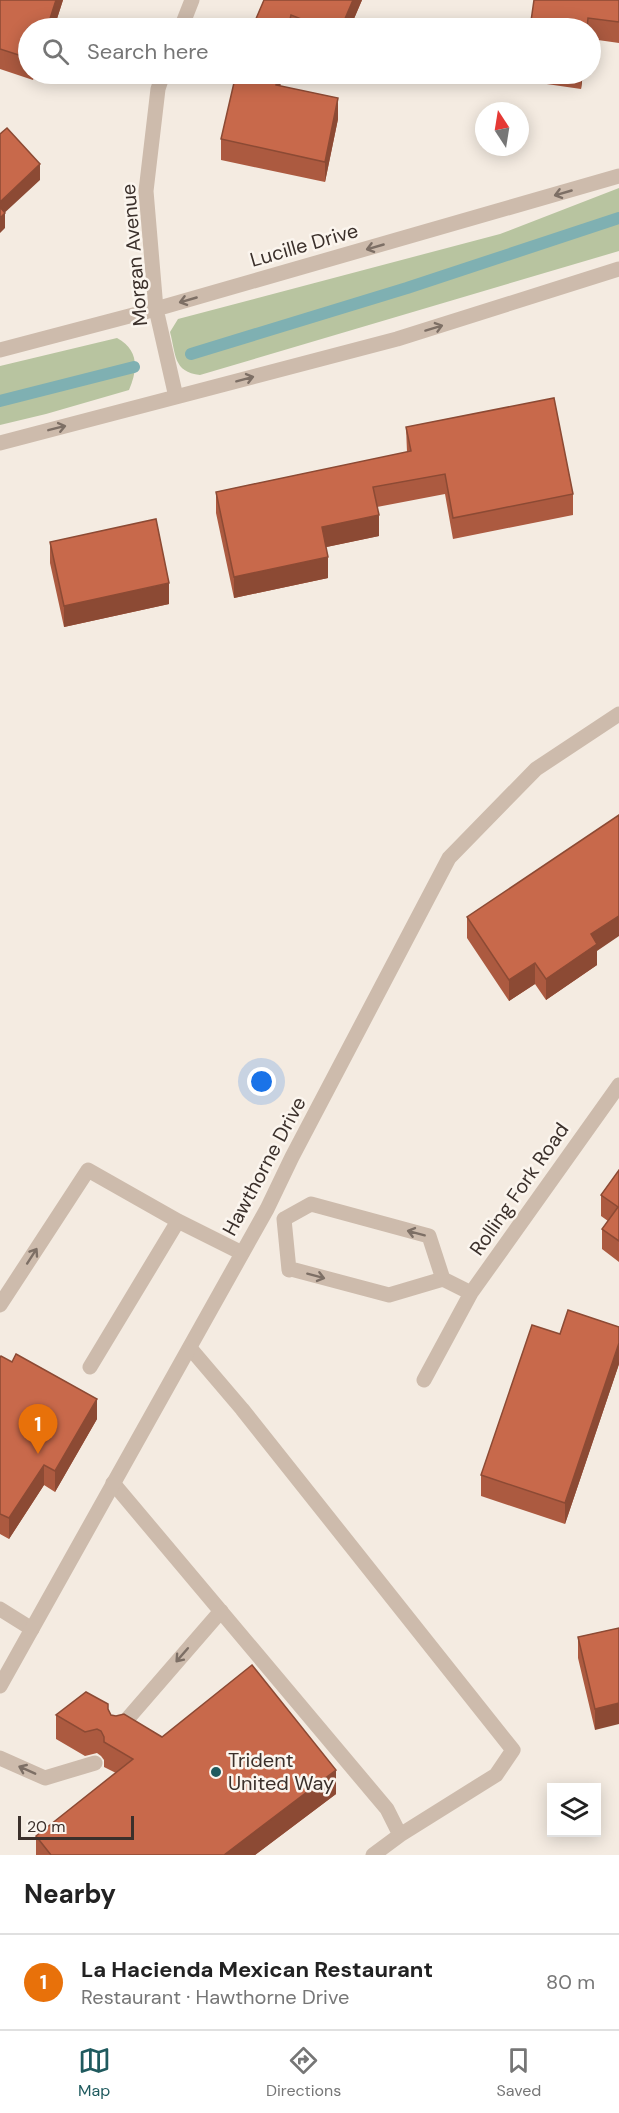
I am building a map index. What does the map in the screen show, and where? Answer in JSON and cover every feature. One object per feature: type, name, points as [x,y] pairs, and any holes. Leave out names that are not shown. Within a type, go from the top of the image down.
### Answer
[{"type":"street","points":[[185,18],[192,0]]},
{"type":"street","name":"Morgan Avenue","points":[[159,84],[146,191],[156,309],[176,397]]},
{"type":"street","name":"Lucille Drive","points":[[0,350],[156,309],[619,176]]},
{"type":"street","points":[[0,443],[397,339],[619,269]]},
{"type":"street","name":"Hawthorne Drive","points":[[0,1686],[267,1209],[449,858],[536,769],[619,714]]},
{"type":"street","name":"Rolling Fork Road","points":[[424,1380],[471,1293],[619,1085]]},
{"type":"street","points":[[0,1305],[88,1170],[178,1221],[242,1253]]},
{"type":"street","points":[[284,1219],[311,1204],[429,1236],[443,1279]]},
{"type":"street","points":[[267,1209],[284,1219]]},
{"type":"street","points":[[284,1219],[289,1270],[388,1295],[443,1279],[471,1293]]},
{"type":"street","points":[[90,1367],[178,1221]]},
{"type":"street","points":[[189,1348],[242,1409],[513,1750],[496,1775],[400,1835],[374,1855]]},
{"type":"street","points":[[113,1483],[387,1809],[400,1835]]},
{"type":"street","points":[[0,1609],[32,1629]]},
{"type":"street","points":[[117,1731],[220,1611]]},
{"type":"street","points":[[0,1758],[45,1778],[95,1762]]},
{"type":"green space","points":[[619,188],[619,251],[200,375],[185,370],[177,361],[170,332],[178,319],[500,234]]},
{"type":"green space","points":[[117,338],[129,348],[135,361],[134,375],[129,390],[0,425],[0,366]]},
{"type":"building","points":[[0,0],[56,0],[50,18],[18,18],[18,55],[0,49]]},
{"type":"building","points":[[264,0],[353,0],[345,18],[299,18],[291,15],[290,18],[256,18]]},
{"type":"building","points":[[534,0],[619,0],[619,22],[601,18],[531,18]]},
{"type":"building","points":[[234,84],[276,84],[338,98],[325,162],[221,139]]},
{"type":"building","points":[[7,128],[40,164],[0,202],[0,134]]},
{"type":"building","points":[[0,207],[5,213],[0,218]]},
{"type":"building","points":[[554,398],[573,494],[453,518],[445,474],[373,487],[379,515],[322,527],[328,557],[234,577],[216,492],[411,451],[406,427]]},
{"type":"building","points":[[156,519],[169,583],[64,606],[50,542]]},
{"type":"building","points":[[619,815],[619,916],[591,934],[597,944],[546,979],[535,963],[509,980],[467,917]]},
{"type":"building","points":[[619,1170],[619,1241],[602,1229],[618,1207],[601,1195]]},
{"type":"building","points":[[568,1310],[619,1327],[619,1343],[565,1503],[481,1475],[532,1325],[560,1334]]},
{"type":"building","points":[[16,1354],[97,1399],[55,1471],[44,1465],[9,1518],[0,1514],[0,1358],[1,1356],[12,1362]]},
{"type":"building","points":[[619,1628],[619,1703],[595,1709],[578,1637]]},
{"type":"building","name":"Trident United Way","points":[[252,1665],[336,1770],[224,1855],[51,1855],[36,1836],[133,1759],[104,1742],[101,1731],[97,1729],[85,1732],[56,1715],[86,1692],[108,1704],[111,1715],[124,1714],[162,1737]]},
{"type":"waterway","points":[[191,354],[407,288],[619,218]]},
{"type":"waterway","points":[[0,401],[134,367]]},
{"type":"place","name":"La Hacienda Mexican Restaurant","points":[[38,1454]]},
{"type":"place","name":"Trident United Way","points":[[216,1772]]}]
